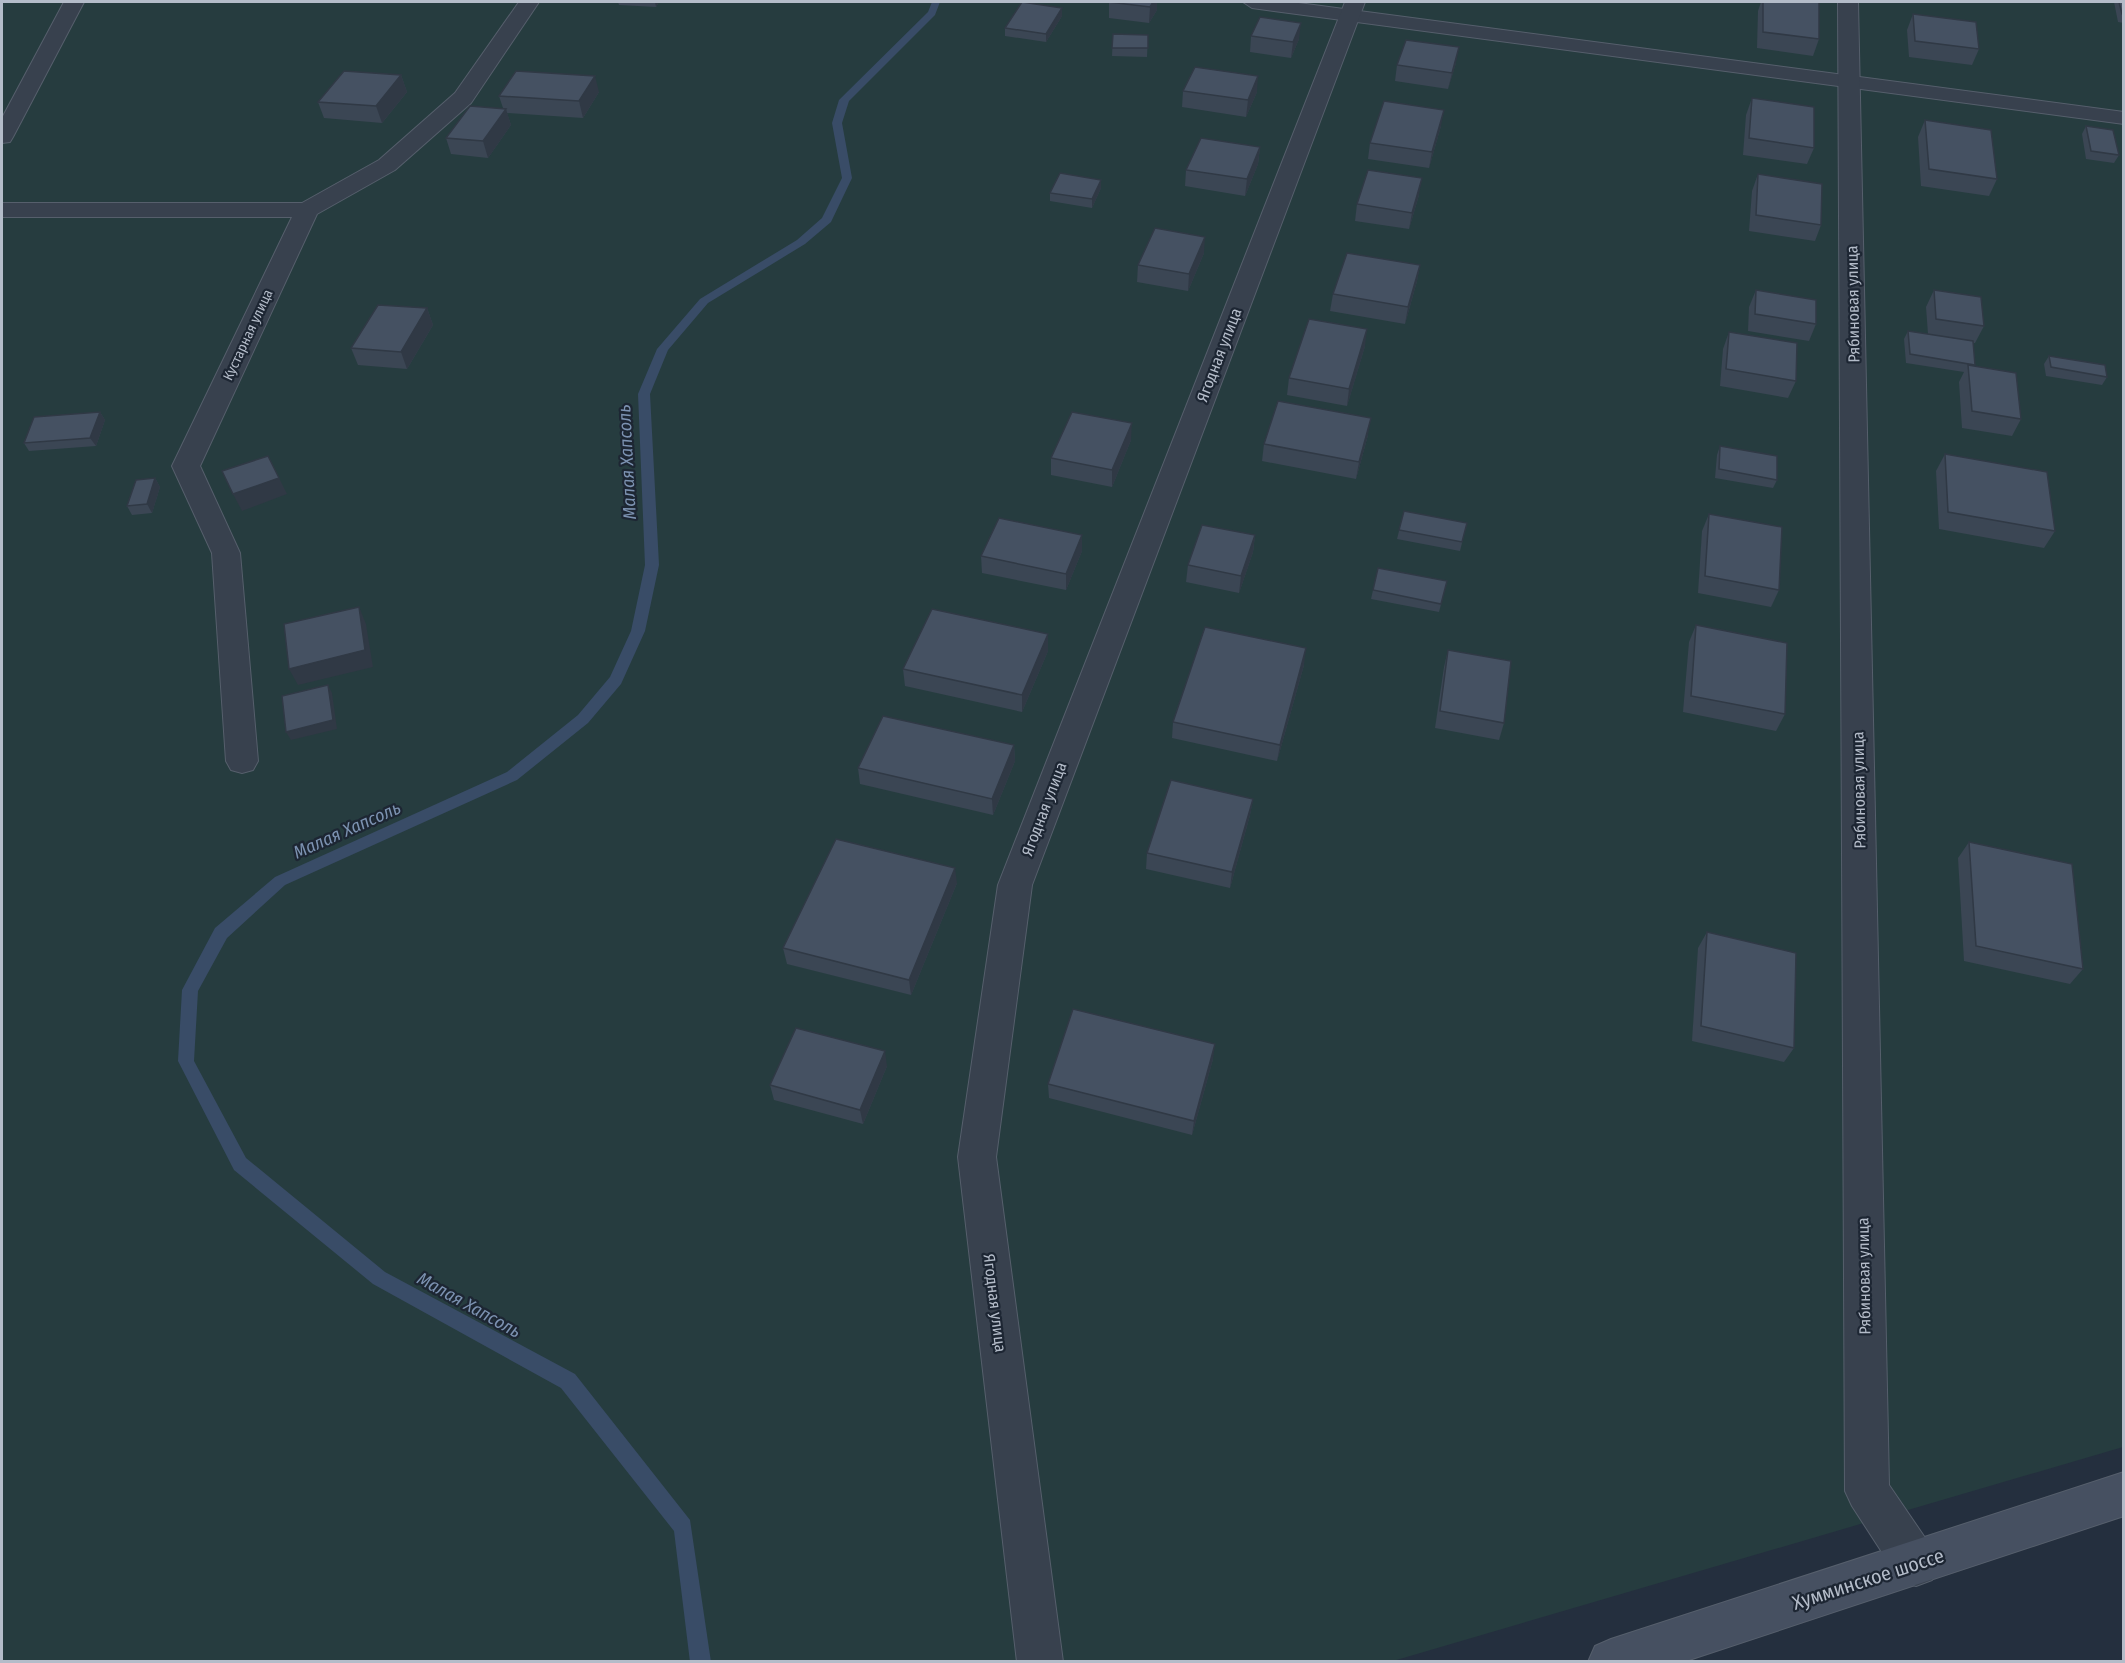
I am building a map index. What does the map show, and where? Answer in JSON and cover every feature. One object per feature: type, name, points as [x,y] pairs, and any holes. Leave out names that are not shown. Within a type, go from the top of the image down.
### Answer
[{"type":"main road","name":"Хумминское шоссе","points":[[1611,1662],[2124,1494]]},
{"type":"street","points":[[2,137],[74,2]]},
{"type":"street","points":[[2,210],[307,210],[387,165],[463,98],[529,2]]},
{"type":"street","name":"Рябиновая улица","points":[[1848,2],[1867,1491],[1916,1564]]},
{"type":"street","name":"Ягодная улица","points":[[1040,1662],[977,1157],[1015,885],[1353,8]]},
{"type":"street","name":"Кустарная улица","points":[[242,761],[226,553],[186,466],[307,210]]},
{"type":"lane","points":[[1252,2],[1353,8],[1850,82],[2124,118]]},
{"type":"green space","points":[[2,2],[2123,2],[2123,1447],[1393,1661],[2,1661]]},
{"type":"building","points":[[1022,2],[1062,8],[1046,34],[1005,28]]},
{"type":"building","points":[[1109,2],[1153,2],[1150,7]]},
{"type":"building","points":[[1763,2],[1819,2],[1819,39],[1763,32]]},
{"type":"building","points":[[2119,2],[2124,2],[2124,14],[2122,14]]},
{"type":"building","points":[[1913,14],[1976,22],[1979,49],[1915,41]]},
{"type":"building","points":[[1260,17],[1301,23],[1293,42],[1251,36]]},
{"type":"building","points":[[1113,34],[1148,35],[1148,48],[1112,48]]},
{"type":"building","points":[[1406,40],[1459,47],[1452,73],[1397,65]]},
{"type":"building","points":[[1195,67],[1258,76],[1248,100],[1183,91]]},
{"type":"building","points":[[344,71],[401,75],[376,106],[318,102]]},
{"type":"building","points":[[516,71],[595,76],[579,101],[499,96]]},
{"type":"building","points":[[1752,98],[1814,107],[1814,148],[1749,138]]},
{"type":"building","points":[[1384,101],[1444,110],[1432,152],[1370,143]]},
{"type":"building","points":[[470,106],[506,109],[483,141],[446,138]]},
{"type":"building","points":[[1925,120],[1991,130],[1997,179],[1929,169]]},
{"type":"building","points":[[2086,126],[2113,130],[2119,155],[2091,151]]},
{"type":"building","points":[[1201,138],[1260,147],[1247,179],[1186,170]]},
{"type":"building","points":[[1368,170],[1422,178],[1412,213],[1357,204]]},
{"type":"building","points":[[1060,173],[1101,180],[1092,199],[1050,193]]},
{"type":"building","points":[[1758,174],[1822,184],[1821,225],[1756,215]]},
{"type":"building","points":[[1155,228],[1205,237],[1189,274],[1138,265]]},
{"type":"building","points":[[1347,253],[1420,265],[1408,307],[1333,294]]},
{"type":"building","points":[[1756,290],[1816,300],[1816,324],[1755,314]]},
{"type":"building","points":[[1934,290],[1981,297],[1984,326],[1936,319]]},
{"type":"building","points":[[378,305],[427,308],[401,352],[351,348]]},
{"type":"building","points":[[1309,319],[1367,329],[1349,389],[1289,378]]},
{"type":"building","points":[[1908,331],[1973,341],[1975,365],[1910,354]]},
{"type":"building","points":[[1729,332],[1797,343],[1796,381],[1726,369]]},
{"type":"building","points":[[2049,356],[2105,365],[2107,377],[2051,367]]},
{"type":"building","points":[[1968,365],[2016,373],[2021,419],[1972,411]]},
{"type":"building","points":[[1278,401],[1371,418],[1359,462],[1264,444]]},
{"type":"building","points":[[100,412],[90,438],[24,443],[34,417]]},
{"type":"building","points":[[1072,412],[1132,423],[1112,470],[1051,458]]},
{"type":"building","points":[[1720,446],[1777,456],[1777,480],[1719,469]]},
{"type":"building","points":[[1945,454],[2047,472],[2055,531],[1948,512]]},
{"type":"building","points":[[268,456],[279,478],[233,494],[222,471]]},
{"type":"building","points":[[155,478],[147,504],[127,506],[136,480]]},
{"type":"building","points":[[1404,511],[1467,523],[1462,542],[1399,530]]},
{"type":"building","points":[[1709,514],[1782,527],[1779,590],[1705,576]]},
{"type":"building","points":[[999,518],[1082,535],[1066,574],[981,556]]},
{"type":"building","points":[[1202,525],[1255,535],[1241,576],[1188,565]]},
{"type":"building","points":[[1378,568],[1447,581],[1441,604],[1373,590]]},
{"type":"building","points":[[359,607],[365,650],[289,669],[284,624]]},
{"type":"building","points":[[932,609],[1048,634],[1022,695],[903,669]]},
{"type":"building","points":[[1696,625],[1787,643],[1785,714],[1691,696]]},
{"type":"building","points":[[1205,627],[1306,648],[1280,745],[1173,722]]},
{"type":"building","points":[[1448,650],[1511,661],[1504,723],[1440,711]]},
{"type":"building","points":[[328,685],[333,720],[286,732],[282,696]]},
{"type":"building","points":[[883,716],[1014,745],[992,799],[858,768]]},
{"type":"building","points":[[1171,780],[1253,799],[1232,872],[1147,853]]},
{"type":"building","points":[[836,839],[955,868],[909,980],[783,948]]},
{"type":"building","points":[[1969,842],[2072,864],[2083,969],[1976,946]]},
{"type":"building","points":[[1707,932],[1796,953],[1794,1048],[1701,1026]]},
{"type":"building","points":[[1073,1009],[1215,1044],[1194,1121],[1048,1084]]},
{"type":"building","points":[[796,1028],[885,1051],[860,1110],[770,1085]]},
{"type":"waterway","name":"Малая Хапсоль","points":[[701,1662],[683,1527],[568,1381],[379,1278],[240,1164],[186,1061],[190,990],[221,933],[280,881],[512,776],[583,719],[616,680],[638,631],[652,565],[644,394],[663,349],[704,301],[801,242],[827,220],[847,178],[837,123],[844,100],[932,13],[936,2]]}]
